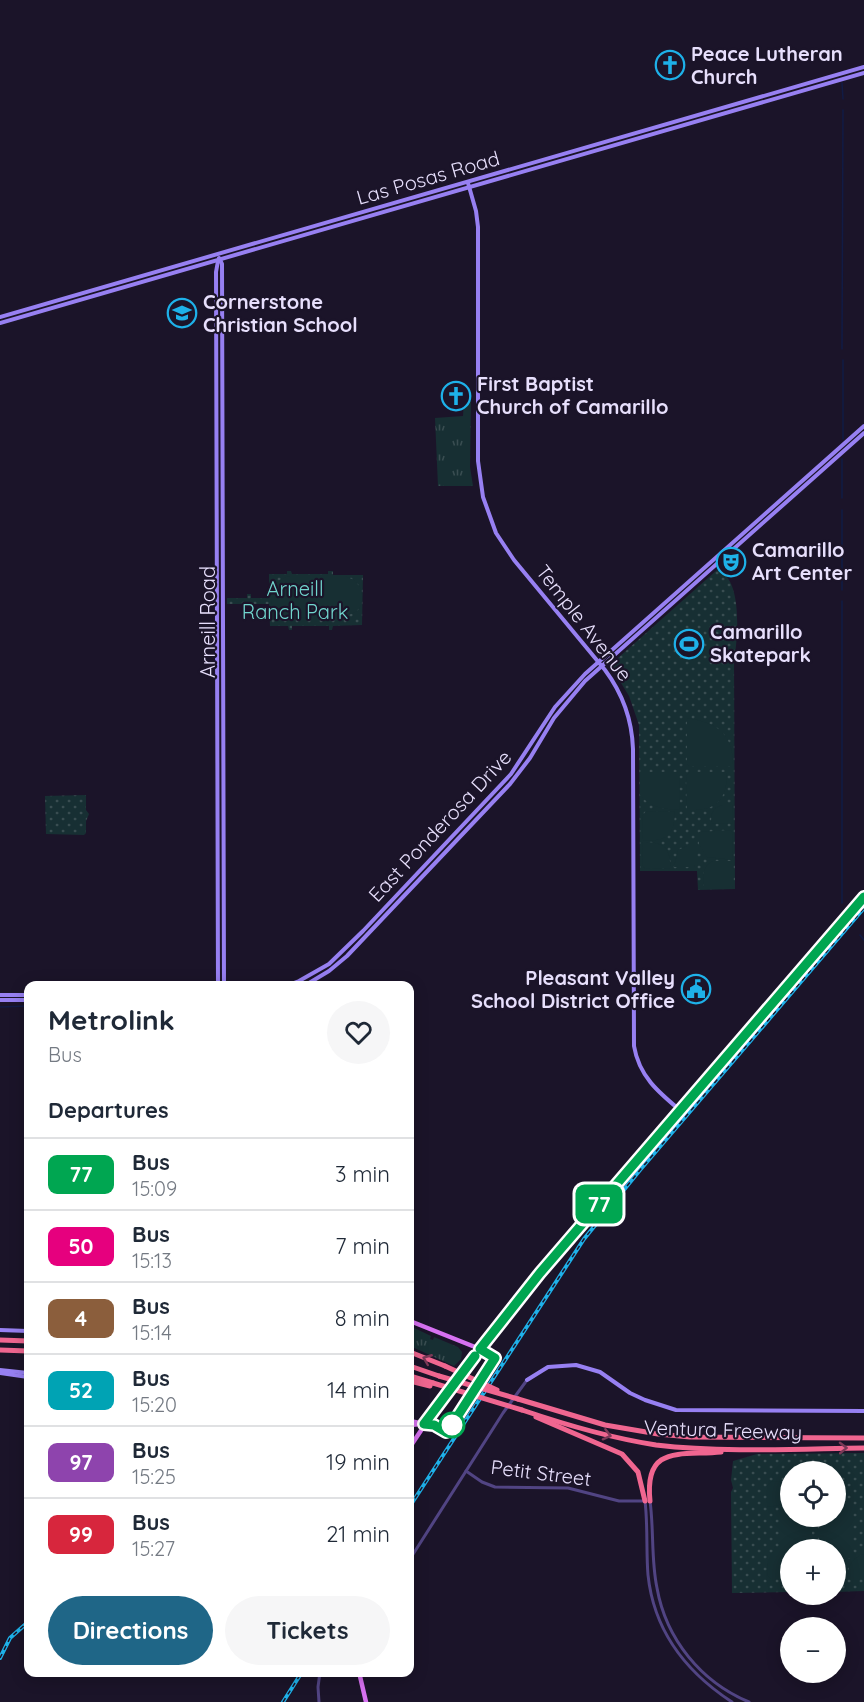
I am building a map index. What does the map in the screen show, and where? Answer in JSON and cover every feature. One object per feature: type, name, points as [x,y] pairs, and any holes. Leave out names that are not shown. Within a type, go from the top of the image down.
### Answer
[{"type":"highway","points":[[0,1340],[24,1341]]},
{"type":"highway","points":[[0,1350],[24,1351]]},
{"type":"highway","points":[[414,1354],[518,1399]]},
{"type":"highway","name":"Ventura Freeway","points":[[414,1367],[605,1425],[658,1434],[690,1437],[864,1437]]},
{"type":"highway","points":[[414,1378],[431,1384]]},
{"type":"highway","points":[[414,1382],[431,1384]]},
{"type":"highway","name":"Ventura Freeway","points":[[431,1384],[600,1434],[640,1442],[684,1447],[864,1448]]},
{"type":"highway","points":[[530,1413],[622,1455],[638,1472],[648,1501]]},
{"type":"highway","points":[[648,1501],[652,1471],[659,1461],[667,1456],[752,1448]]},
{"type":"main road","name":"Las Posas Road","points":[[469,185],[864,67]]},
{"type":"main road","name":"Las Posas Road","points":[[0,317],[864,73]]},
{"type":"main road","name":"Temple Avenue","points":[[469,185],[478,227],[478,461],[483,497],[492,524],[505,547],[600,664],[622,698],[631,726],[633,742],[634,1050],[648,1081],[681,1111]]},
{"type":"main road","name":"Las Posas Road","points":[[0,323],[218,257]]},
{"type":"main road","name":"Arneill Road","points":[[218,257],[216,272],[218,981]]},
{"type":"main road","name":"Arneill Road","points":[[218,257],[222,264],[224,981]]},
{"type":"main road","name":"East Ponderosa Drive","points":[[301,981],[343,952],[495,792],[524,757],[555,707],[568,691],[864,426]]},
{"type":"main road","name":"East Ponderosa Drive","points":[[718,559],[864,433]]},
{"type":"main road","name":"East Ponderosa Drive","points":[[312,981],[347,956],[498,798],[530,758],[569,698],[600,664]]},
{"type":"main road","points":[[414,1440],[455,1382],[540,1273],[864,897]]},
{"type":"main road","points":[[0,995],[24,995]]},
{"type":"main road","points":[[0,1000],[24,1000]]},
{"type":"main road","points":[[414,1323],[480,1349]]},
{"type":"main road","points":[[0,1330],[24,1331]]},
{"type":"main road","points":[[527,1380],[548,1367],[576,1365],[600,1372],[630,1393],[675,1410],[864,1411]]},
{"type":"main road","points":[[0,1372],[24,1375]]},
{"type":"main road","points":[[414,1423],[424,1424]]},
{"type":"main road","points":[[360,1677],[366,1702]]},
{"type":"street","points":[[414,1553],[527,1380]]},
{"type":"street","name":"Petit Street","points":[[466,1471],[482,1482],[495,1487],[568,1488],[619,1501],[648,1501]]},
{"type":"street","points":[[648,1501],[650,1585],[658,1617],[681,1658],[701,1679],[732,1702]]},
{"type":"street","points":[[648,1501],[657,1587],[671,1629],[692,1661],[705,1675],[729,1692],[749,1702]]},
{"type":"street","points":[[319,1677],[319,1702]]},
{"type":"green space","points":[[464,401],[471,401],[470,467],[473,486],[438,486],[435,418],[463,416]]},
{"type":"green space","points":[[717,570],[725,575],[731,584],[737,610],[734,660],[735,889],[698,890],[697,871],[640,871],[639,725],[629,696],[610,665]]},
{"type":"green space","name":"Arneill Ranch Park","points":[[287,571],[291,571],[292,574],[328,574],[328,571],[333,571],[333,575],[363,575],[362,625],[333,626],[332,630],[329,630],[329,626],[292,626],[292,630],[289,630],[288,626],[270,626],[269,604],[251,604],[251,607],[247,607],[247,604],[227,604],[227,598],[247,598],[247,594],[251,594],[251,598],[269,598],[269,574],[287,574]]},
{"type":"green space","name":"Arneill Ranch Park","points":[[290,576],[345,576],[354,580],[360,587],[361,606],[350,614],[334,617],[284,615],[272,605],[271,595],[274,586],[280,580]]},
{"type":"green space","name":"Camarillo Skatepark","points":[[691,632],[699,647],[699,658],[689,661],[682,652],[680,642],[681,635]]},
{"type":"green space","points":[[687,718],[707,723],[721,732],[730,745],[733,766],[689,766],[687,764]]},
{"type":"green space","points":[[640,772],[676,772],[679,774],[680,810],[658,807],[644,799],[640,795]]},
{"type":"green space","points":[[690,772],[727,772],[725,791],[718,803],[705,809],[687,810],[686,776]]},
{"type":"green space","points":[[86,795],[86,810],[89,814],[84,835],[46,834],[45,796]]},
{"type":"green space","points":[[732,805],[733,823],[711,824],[711,817],[716,807]]},
{"type":"green space","points":[[646,811],[675,812],[673,827],[667,836],[657,840],[642,840],[643,815]]},
{"type":"green space","points":[[730,830],[733,860],[707,857],[699,844],[699,832]]},
{"type":"green space","points":[[642,842],[660,844],[664,847],[669,855],[670,868],[645,869]]},
{"type":"green space","points":[[687,846],[695,846],[694,867],[674,867],[678,850]]},
{"type":"green space","points":[[713,861],[733,861],[732,887],[704,887],[705,869]]},
{"type":"green space","points":[[414,1328],[431,1336],[430,1339],[433,1340],[434,1337],[458,1347],[462,1352],[461,1359],[454,1366],[414,1348]]},
{"type":"green space","points":[[864,1453],[864,1591],[846,1592],[846,1539],[780,1539],[780,1592],[732,1593],[731,1492],[733,1488],[731,1480],[733,1461],[757,1454]]},
{"type":"green space","points":[[772,1481],[780,1481],[780,1504],[767,1506],[767,1486]]},
{"type":"green space","points":[[780,1506],[780,1527],[812,1527],[812,1539],[780,1539],[780,1579],[771,1579],[767,1575],[768,1555],[779,1555]]},
{"type":"green space","points":[[846,1506],[852,1506],[852,1558],[846,1558],[846,1539],[819,1539],[819,1527],[846,1527]]},
{"type":"green space","points":[[864,1554],[864,1579],[848,1579],[851,1563]]},
{"type":"waterway","points":[[842,83],[843,99]]},
{"type":"waterway","points":[[842,349],[843,110]]},
{"type":"waterway","points":[[843,360],[843,439]]},
{"type":"waterway","points":[[842,459],[842,498]]},
{"type":"waterway","points":[[842,510],[842,590]]},
{"type":"waterway","points":[[842,601],[842,903]]},
{"type":"waterway","points":[[860,935],[864,940]]},
{"type":"waterway","points":[[0,1007],[24,1006]]},
{"type":"railway","points":[[414,1500],[584,1239],[640,1170],[864,908]]},
{"type":"railway","points":[[0,1658],[10,1638],[24,1626]]},
{"type":"railway","points":[[283,1702],[299,1677]]},
{"type":"bus line","name":"77","points":[[475,1356],[424,1424],[434,1425],[448,1431],[495,1358],[480,1349],[540,1273],[864,897]]},
{"type":"place","name":"Peace Lutheran Church","points":[[670,65]]},
{"type":"place","name":"Cornerstone Christian School","points":[[182,313]]},
{"type":"place","name":"First Baptist Church of Camarillo","points":[[456,396]]},
{"type":"place","name":"Camarillo Art Center","points":[[731,562]]},
{"type":"place","name":"Camarillo Skatepark","points":[[689,644]]},
{"type":"place","name":"Pleasant Valley School District Office","points":[[696,989]]}]
